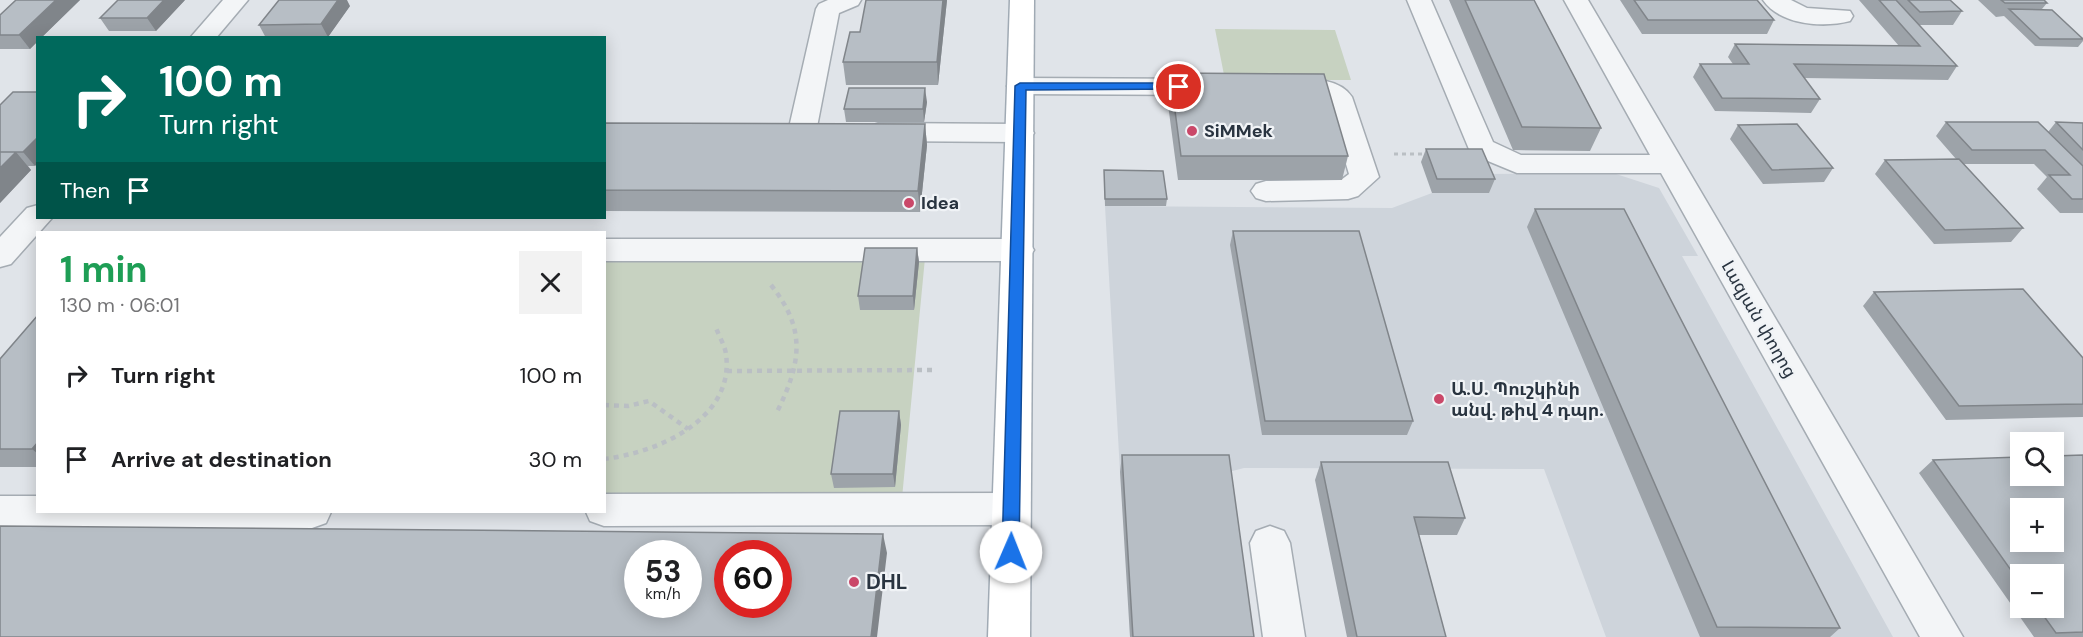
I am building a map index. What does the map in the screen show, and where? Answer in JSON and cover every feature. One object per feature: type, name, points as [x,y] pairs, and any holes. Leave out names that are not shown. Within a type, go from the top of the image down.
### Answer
[{"type":"main road","points":[[1009,637],[1022,0]]},
{"type":"street","points":[[204,36],[236,0]]},
{"type":"street","points":[[849,0],[828,9],[814,132],[1020,133]]},
{"type":"street","points":[[1419,0],[1481,148],[1517,164],[1671,164]]},
{"type":"street","name":"Լազյան փողոց","points":[[1576,0],[1942,637]]},
{"type":"street","points":[[1775,0],[1790,13],[1810,17],[1841,16]]},
{"type":"street","points":[[1020,86],[1318,87],[1339,97],[1365,177],[1348,189],[1266,191]]},
{"type":"street","points":[[0,256],[36,217]]},
{"type":"street","points":[[606,250],[1018,250]]},
{"type":"street","points":[[606,510],[1011,509]]},
{"type":"street","points":[[0,512],[36,512]]},
{"type":"street","points":[[1270,543],[1284,637]]},
{"type":"path","points":[[1357,154],[1435,154]]},
{"type":"path","points":[[764,280],[780,295],[791,313],[797,333],[798,354],[792,383],[777,412]]},
{"type":"path","points":[[606,459],[641,453],[666,443],[688,429],[711,407],[724,386],[727,371],[726,345],[716,328]]},
{"type":"path","points":[[727,371],[934,370]]},
{"type":"path","points":[[606,405],[627,406],[649,400],[688,429]]},
{"type":"shaded area","name":"Ա.Ս. Պուշկինի անվ. թիվ 4 դպր.","points":[[1613,173],[1659,188],[1698,256],[1682,256],[1893,637],[1606,637],[1544,469],[1244,468],[1225,473],[1120,472],[1105,206],[1392,208],[1432,193],[1489,193],[1482,174]]},
{"type":"green space","points":[[1215,29],[1335,30],[1351,80],[1225,80]]},
{"type":"green space","points":[[606,258],[925,258],[902,498],[606,499]]},
{"type":"building","points":[[16,0],[56,0],[19,35],[0,35],[0,15]]},
{"type":"building","points":[[118,0],[164,0],[147,18],[100,18]]},
{"type":"building","points":[[279,0],[338,0],[321,24],[259,25]]},
{"type":"building","points":[[866,0],[943,0],[937,62],[843,62],[850,32],[860,32]]},
{"type":"building","points":[[1465,0],[1534,0],[1601,128],[1522,127]]},
{"type":"building","points":[[1634,0],[1757,0],[1774,20],[1648,20]]},
{"type":"building","points":[[1879,0],[1896,0],[1957,66],[1794,64],[1820,99],[1722,98],[1700,64],[1749,64],[1735,44],[1920,46]]},
{"type":"building","points":[[1908,0],[1950,0],[1962,11],[1920,12]]},
{"type":"building","points":[[2001,0],[2044,0],[2047,3],[2005,3]]},
{"type":"building","points":[[2009,9],[2052,10],[2083,39],[2040,39]]},
{"type":"building","points":[[1170,73],[1324,74],[1348,156],[1181,156]]},
{"type":"building","points":[[849,88],[925,88],[923,109],[844,109]]},
{"type":"building","points":[[13,92],[36,92],[36,139],[23,152],[0,152],[0,105]]},
{"type":"building","points":[[1946,122],[2038,122],[2083,166],[2083,199],[2072,199],[2049,175],[2070,175],[2045,150],[1972,150]]},
{"type":"building","points":[[2056,122],[2083,123],[2083,150]]},
{"type":"building","points":[[606,123],[925,124],[918,191],[606,190]]},
{"type":"building","points":[[1797,124],[1833,168],[1772,170],[1738,125]]},
{"type":"building","points":[[1426,149],[1482,149],[1495,179],[1437,179]]},
{"type":"building","points":[[0,152],[16,152],[0,168]]},
{"type":"building","points":[[1959,159],[2023,228],[1945,230],[1885,160]]},
{"type":"building","points":[[1104,170],[1163,171],[1167,199],[1105,199]]},
{"type":"building","points":[[1535,209],[1624,209],[1840,628],[1717,627]]},
{"type":"building","points":[[1233,231],[1359,231],[1413,421],[1265,421]]},
{"type":"building","points":[[865,248],[917,248],[913,296],[858,296]]},
{"type":"building","points":[[2023,289],[2083,358],[2083,404],[1959,406],[1874,292]]},
{"type":"building","points":[[36,317],[36,444],[32,449],[0,449],[0,359]]},
{"type":"building","points":[[840,411],[899,411],[893,474],[831,474]]},
{"type":"building","points":[[1122,455],[1229,455],[1254,637],[1133,637]]},
{"type":"building","points":[[2083,455],[2083,632],[2056,633],[2045,618],[2064,618],[2064,564],[2010,564],[2010,569],[1933,460],[2010,457],[2010,486],[2064,486],[2064,456]]},
{"type":"building","points":[[1321,462],[1448,462],[1465,518],[1414,517],[1446,637],[1357,637]]},
{"type":"building","points":[[0,526],[883,534],[871,637],[0,637]]},
{"type":"place","name":"SiMMek","points":[[1192,131]]},
{"type":"place","name":"Idea","points":[[909,203]]},
{"type":"place","name":"Ա.Ս. Պուշկինի անվ. թիվ 4 դպր.","points":[[1439,399]]},
{"type":"place","name":"DHL","points":[[854,582]]},
{"type":"route","points":[[1011,552],[1020,86],[1179,87]]}]
